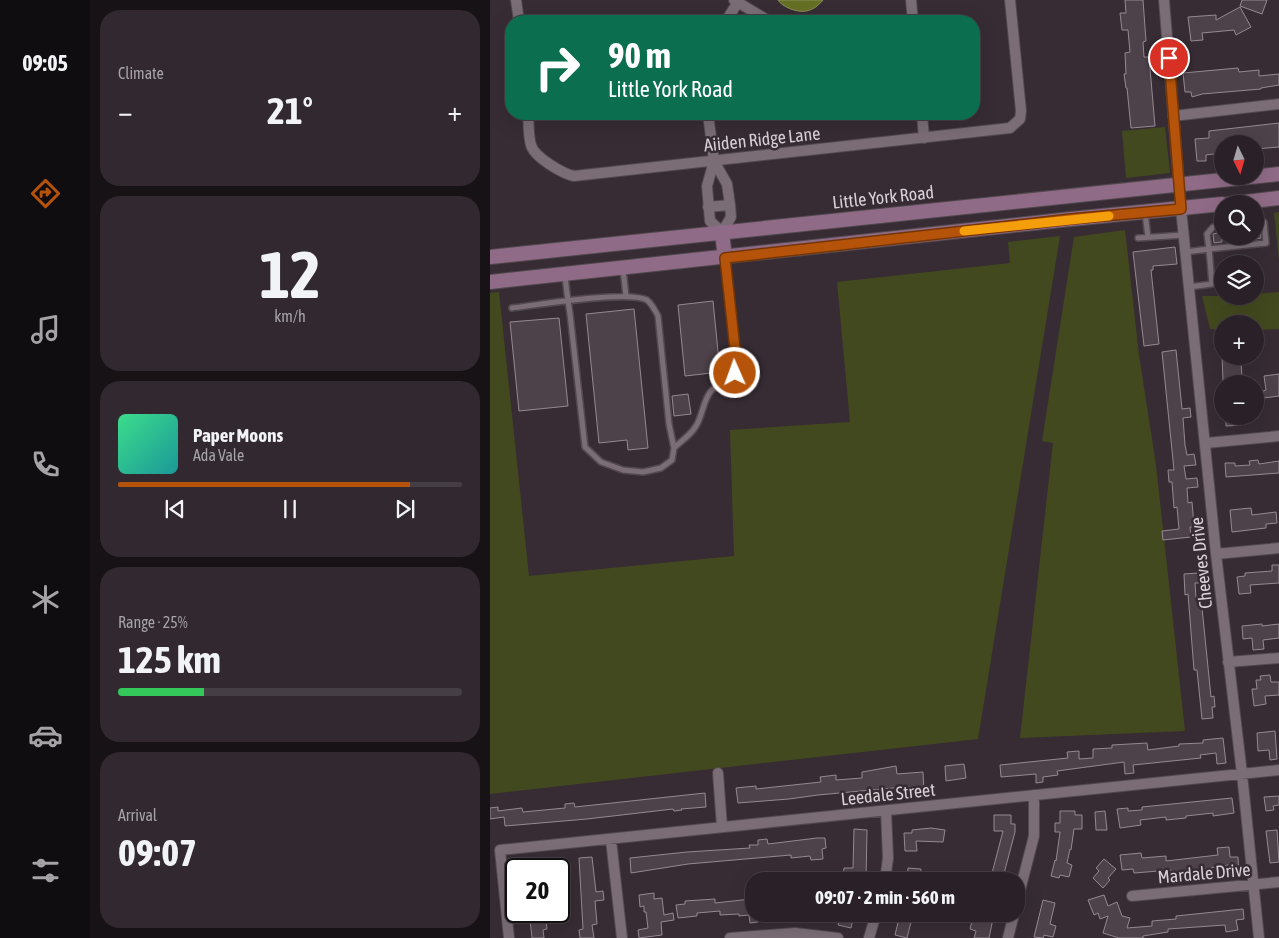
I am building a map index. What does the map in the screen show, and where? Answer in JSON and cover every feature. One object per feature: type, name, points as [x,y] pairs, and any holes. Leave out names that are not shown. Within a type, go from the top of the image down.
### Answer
[{"type":"main road","name":"Little York Road","points":[[490,257],[1279,174]]},
{"type":"main road","points":[[1264,199],[1279,198]]},
{"type":"main road","points":[[490,282],[1214,205]]},
{"type":"main road","points":[[722,232],[725,258]]},
{"type":"street","points":[[516,0],[518,15]]},
{"type":"street","points":[[911,0],[912,15]]},
{"type":"street","name":"Aiiden Ridge Lane","points":[[529,120],[531,146],[535,153],[565,175],[574,176],[1010,128],[1020,119],[1021,111],[1010,0]]},
{"type":"street","name":"Cheeves Drive","points":[[1164,0],[1185,252],[1216,554],[1259,938]]},
{"type":"street","points":[[729,15],[736,1],[759,15]]},
{"type":"street","points":[[1174,116],[1279,104]]},
{"type":"street","points":[[709,120],[714,161],[707,186],[708,207],[710,220],[722,232],[731,217],[728,184],[714,161]]},
{"type":"street","points":[[922,120],[924,138]]},
{"type":"street","points":[[708,207],[730,205]]},
{"type":"street","points":[[1206,443],[1279,436]]},
{"type":"street","points":[[1216,554],[1279,548]]},
{"type":"street","points":[[1228,662],[1279,658]]},
{"type":"street","name":"Leedale Street","points":[[509,938],[500,850],[1279,770]]},
{"type":"street","points":[[718,773],[722,827]]},
{"type":"street","points":[[1025,872],[1034,836],[1034,795]]},
{"type":"street","points":[[886,810],[888,858],[886,872]]},
{"type":"street","points":[[610,840],[622,938]]},
{"type":"street","name":"Mardale Drive","points":[[1132,896],[1279,882]]},
{"type":"street","points":[[869,938],[874,922]]},
{"type":"street","points":[[1008,938],[1012,922]]},
{"type":"street","points":[[730,938],[795,933],[838,938]]},
{"type":"lane","points":[[1145,212],[1148,237]]},
{"type":"lane","points":[[1264,222],[1266,243],[1264,243]]},
{"type":"lane","points":[[1189,287],[1212,284],[1207,234],[1214,227]]},
{"type":"lane","points":[[1138,238],[1184,235]]},
{"type":"lane","points":[[1185,252],[1247,245]]},
{"type":"lane","points":[[674,448],[697,425],[712,390],[731,379],[737,367],[725,258]]},
{"type":"lane","points":[[623,268],[626,296]]},
{"type":"lane","points":[[512,308],[568,302],[626,296],[648,301],[658,316],[669,424],[674,448],[672,460],[661,468],[643,472],[624,470],[601,462],[584,447],[568,302],[565,274]]},
{"type":"shaded area","points":[[778,0],[823,0],[813,8],[803,11],[787,7]]},
{"type":"shaded area","points":[[1165,127],[1170,173],[1126,178],[1122,131]]},
{"type":"shaded area","points":[[1279,212],[1279,260],[1274,213]]},
{"type":"shaded area","points":[[1125,230],[1139,355],[1156,465],[1185,731],[1020,738],[1053,443],[1042,441],[1074,237]]},
{"type":"shaded area","points":[[1060,236],[978,739],[490,794],[490,293],[499,292],[529,576],[734,556],[730,430],[850,422],[837,282],[1010,263],[1008,242]]},
{"type":"shaded area","points":[[1279,292],[1279,329],[1264,330],[1264,315],[1214,315],[1214,329],[1210,329],[1202,296],[1214,296],[1214,305],[1264,305],[1264,293]]},
{"type":"building","points":[[1125,0],[1143,0],[1146,41],[1143,42],[1144,57],[1149,57],[1155,126],[1131,128],[1124,74],[1126,74],[1125,53],[1130,52],[1128,30],[1122,30],[1120,13],[1126,13]]},
{"type":"building","points":[[1242,0],[1267,0],[1262,14],[1240,6]]},
{"type":"building","points":[[1240,7],[1251,27],[1236,35],[1234,30],[1202,33],[1203,40],[1191,41],[1188,17],[1216,15],[1216,20]]},
{"type":"building","points":[[1238,68],[1239,72],[1259,70],[1259,76],[1279,74],[1279,85],[1261,89],[1202,94],[1192,97],[1191,92],[1185,92],[1183,73]]},
{"type":"building","points":[[1279,123],[1279,147],[1264,148],[1264,135],[1214,135],[1214,154],[1206,155],[1206,161],[1197,161],[1195,139],[1209,138],[1209,131]]},
{"type":"building","points":[[1175,247],[1177,264],[1153,266],[1153,270],[1151,270],[1159,344],[1144,346],[1133,252]]},
{"type":"building","points":[[713,301],[720,372],[685,376],[678,305]]},
{"type":"building","points":[[634,309],[648,448],[628,450],[627,440],[599,443],[586,314]]},
{"type":"building","points":[[559,318],[568,406],[519,411],[510,322]]},
{"type":"building","points":[[1176,350],[1182,409],[1190,408],[1191,417],[1183,418],[1185,445],[1187,455],[1194,454],[1196,465],[1184,466],[1186,479],[1197,478],[1198,487],[1187,488],[1188,503],[1192,502],[1193,514],[1194,527],[1190,527],[1191,537],[1163,540],[1162,531],[1179,529],[1177,507],[1174,508],[1172,482],[1169,482],[1168,470],[1174,470],[1162,352]]},
{"type":"building","points":[[1222,365],[1241,365],[1242,375],[1223,375]]},
{"type":"building","points":[[1279,374],[1279,396],[1264,398],[1264,391],[1266,390],[1264,376]]},
{"type":"building","points":[[688,394],[691,414],[674,416],[672,396]]},
{"type":"building","points":[[1258,460],[1259,464],[1279,461],[1279,473],[1226,477],[1225,463],[1235,463],[1235,466],[1250,465],[1249,461]]},
{"type":"building","points":[[1251,508],[1252,515],[1276,512],[1277,523],[1266,524],[1266,528],[1232,532],[1230,510]]},
{"type":"building","points":[[1272,565],[1279,565],[1279,583],[1250,585],[1251,593],[1239,594],[1237,577],[1245,576],[1245,573],[1272,571]]},
{"type":"building","points":[[1198,573],[1199,583],[1195,583],[1196,598],[1201,598],[1211,697],[1214,696],[1215,707],[1212,707],[1213,718],[1202,719],[1197,670],[1194,670],[1188,594],[1185,595],[1184,574]]},
{"type":"building","points":[[1262,624],[1262,626],[1279,624],[1279,638],[1263,640],[1264,649],[1253,650],[1252,638],[1243,639],[1242,626]]},
{"type":"building","points":[[1270,675],[1271,682],[1279,682],[1279,695],[1265,696],[1266,704],[1254,706],[1252,689],[1257,689],[1256,680],[1261,680],[1260,676]]},
{"type":"building","points":[[1275,731],[1277,759],[1270,760],[1269,750],[1258,751],[1257,733]]},
{"type":"building","points":[[1223,738],[1226,763],[1217,764],[1216,753],[1200,755],[1201,758],[1133,765],[1134,773],[1125,774],[1124,762],[1057,771],[1058,775],[1043,777],[1043,782],[1036,783],[1036,774],[1001,777],[1000,765],[1068,758],[1067,752],[1079,751],[1079,759],[1093,758],[1093,749],[1112,748],[1112,745],[1147,743],[1148,750],[1179,746],[1179,744],[1203,743],[1203,740]]},
{"type":"building","points":[[964,764],[966,778],[946,781],[945,766]]},
{"type":"building","points":[[896,766],[897,774],[923,772],[924,793],[916,794],[916,787],[904,787],[738,803],[736,788],[756,786],[756,789],[821,782],[820,777],[836,775],[836,780],[862,778],[862,772]]},
{"type":"building","points":[[705,793],[706,807],[674,811],[673,809],[505,826],[504,817],[490,819],[490,808],[498,807],[498,811],[522,808],[523,812],[565,808],[565,804],[574,803],[575,807]]},
{"type":"building","points":[[1279,796],[1279,805],[1273,806],[1274,810],[1266,811],[1264,797]]},
{"type":"building","points":[[1232,798],[1234,813],[1213,816],[1213,813],[1166,820],[1166,817],[1140,820],[1141,825],[1120,828],[1117,809],[1128,808],[1128,811],[1142,810],[1142,807]]},
{"type":"building","points":[[1060,811],[1075,811],[1075,815],[1082,815],[1082,829],[1074,829],[1067,863],[1072,865],[1069,877],[1060,875],[1059,878],[1051,876],[1056,861],[1060,832],[1055,832],[1055,823],[1060,823]]},
{"type":"building","points":[[1105,811],[1107,830],[1096,830],[1095,812]]},
{"type":"building","points":[[994,815],[1011,815],[1011,824],[1015,824],[1015,832],[1004,872],[992,872],[1003,831],[994,831]]},
{"type":"building","points":[[931,828],[945,830],[943,842],[916,841],[917,851],[905,851],[904,833]]},
{"type":"building","points":[[854,829],[867,830],[866,872],[844,872],[844,868],[853,868]]},
{"type":"building","points":[[1277,830],[1279,862],[1270,863],[1266,831]]},
{"type":"building","points":[[825,838],[826,848],[822,849],[823,859],[811,860],[810,856],[791,858],[791,855],[688,864],[631,873],[630,858],[750,848],[749,845],[758,845],[758,840],[767,839],[768,844]]},
{"type":"building","points":[[1229,847],[1230,857],[1238,857],[1239,876],[1229,877],[1228,865],[1192,871],[1193,881],[1186,882],[1184,871],[1171,872],[1171,870],[1134,873],[1133,869],[1122,870],[1120,855],[1141,853],[1142,858],[1166,856],[1166,861],[1218,855],[1217,848]]},
{"type":"building","points":[[592,857],[596,892],[603,891],[604,900],[595,901],[597,924],[592,925],[594,938],[580,938],[579,930],[583,929],[579,858]]},
{"type":"building","points":[[1104,859],[1116,869],[1108,878],[1110,880],[1103,888],[1093,878],[1099,871],[1096,868]]},
{"type":"building","points":[[908,868],[921,869],[921,872],[908,872]]},
{"type":"building","points":[[654,893],[654,899],[662,898],[664,915],[673,913],[674,920],[661,922],[662,935],[639,938],[638,930],[648,928],[646,912],[644,912],[644,906],[640,907],[639,895]]},
{"type":"building","points":[[1104,895],[1108,906],[1117,902],[1122,916],[1130,918],[1127,928],[1152,926],[1152,921],[1176,919],[1176,916],[1243,909],[1244,919],[1236,920],[1238,930],[1226,932],[1225,925],[1168,929],[1168,932],[1143,936],[1143,938],[1119,938],[1103,933],[1108,916],[1100,919],[1098,913],[1094,915],[1088,900]]},
{"type":"building","points":[[715,899],[715,903],[745,900],[745,915],[720,915],[720,911],[697,913],[697,916],[678,918],[676,905],[685,904],[685,901]]},
{"type":"building","points":[[1043,900],[1055,903],[1050,924],[1056,926],[1053,937],[1044,935],[1043,938],[1034,937]]},
{"type":"building","points":[[839,922],[852,922],[851,928],[838,925]]},
{"type":"building","points":[[898,922],[911,922],[907,938],[895,935]]},
{"type":"building","points":[[972,922],[992,922],[989,938],[974,938],[976,931],[970,929]]},
{"type":"building","points":[[530,923],[546,923],[547,929],[543,930],[544,938],[532,938]]},
{"type":"slow traffic","points":[[964,231],[1109,216]]},
{"type":"route","points":[[735,373],[737,367],[725,258],[1071,219],[1181,209],[1169,58]]}]
